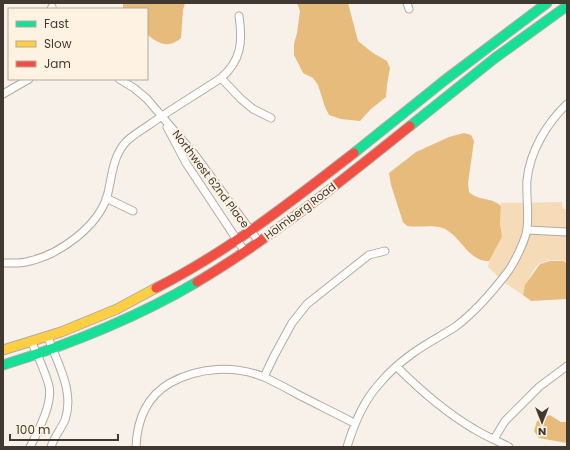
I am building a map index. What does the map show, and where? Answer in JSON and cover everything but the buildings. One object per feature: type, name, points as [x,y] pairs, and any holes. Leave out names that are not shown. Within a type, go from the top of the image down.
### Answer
[{"type":"street","name":"Holmberg Road","points":[[3,350],[32,343],[105,314],[191,270],[236,241],[303,194],[419,101],[547,3]]},
{"type":"street","name":"Holmberg Road","points":[[3,365],[37,356],[110,326],[153,306],[245,252],[286,223],[508,48],[567,6]]},
{"type":"street","points":[[3,263],[29,262],[55,253],[88,227],[99,212],[106,198],[117,153],[126,142],[230,71],[240,50],[241,31],[239,16]]},
{"type":"street","points":[[221,78],[240,99],[253,109],[271,118]]},
{"type":"street","points":[[3,94],[27,80]]},
{"type":"street","name":"Northwest 62nd Place","points":[[121,80],[134,88],[147,99],[162,116],[195,155],[259,242]]},
{"type":"street","points":[[347,447],[354,423],[379,383],[413,353],[455,326],[476,308],[510,269],[520,250],[527,230],[527,179],[532,156],[543,134],[556,114],[567,104]]},
{"type":"street","name":"Northwest 62nd Place","points":[[162,116],[186,163],[236,241],[245,252]]},
{"type":"street","points":[[106,198],[134,211]]},
{"type":"street","points":[[527,230],[567,232]]},
{"type":"street","points":[[264,377],[292,323],[307,304],[369,256],[385,251]]},
{"type":"street","points":[[48,337],[66,383],[68,403],[65,421],[51,447]]},
{"type":"street","points":[[30,447],[45,413],[49,398],[49,387],[32,343]]},
{"type":"street","points":[[494,439],[505,421],[539,387],[567,366]]},
{"type":"street","points":[[397,367],[416,386],[473,429],[509,447]]},
{"type":"street","points":[[136,447],[136,434],[142,414],[150,400],[164,387],[182,377],[200,371],[220,369],[242,371],[264,377],[354,423]]},
{"type":"shaded area","points":[[123,3],[185,3],[181,38],[168,44],[159,43],[148,35],[148,8],[123,8]]},
{"type":"shaded area","points":[[297,3],[348,3],[358,41],[373,53],[387,61],[390,68],[386,97],[371,109],[360,121],[341,119],[329,115],[318,85],[313,78],[303,73],[294,55],[294,44],[300,11]]},
{"type":"shaded area","points":[[464,133],[471,135],[474,141],[468,183],[469,192],[477,197],[493,201],[501,206],[500,223],[502,237],[489,261],[476,258],[445,229],[436,227],[407,226],[403,222],[391,185],[389,173],[416,152],[449,137]]},
{"type":"shaded area","points":[[562,202],[563,209],[567,209],[567,262],[553,260],[545,261],[539,264],[529,278],[523,295],[505,283],[488,267],[489,261],[502,237],[500,223],[501,203]]},
{"type":"shaded area","points":[[550,261],[563,261],[567,263],[567,299],[531,301],[523,295],[525,285],[540,264]]},
{"type":"shaded area","points":[[550,415],[561,422],[567,422],[567,443],[539,438],[534,431],[537,421]]},
{"type":"traffic: fast","points":[[354,153],[445,80],[547,3]]},
{"type":"traffic: fast","points":[[410,126],[495,58],[567,6]]},
{"type":"traffic: fast","points":[[3,365],[78,339],[127,319],[197,282]]},
{"type":"traffic: slow","points":[[3,350],[61,332],[117,309],[156,288]]},
{"type":"traffic: jam","points":[[197,282],[225,265],[280,227],[410,126]]},
{"type":"traffic: jam","points":[[156,288],[208,259],[258,225],[354,153]]}]
